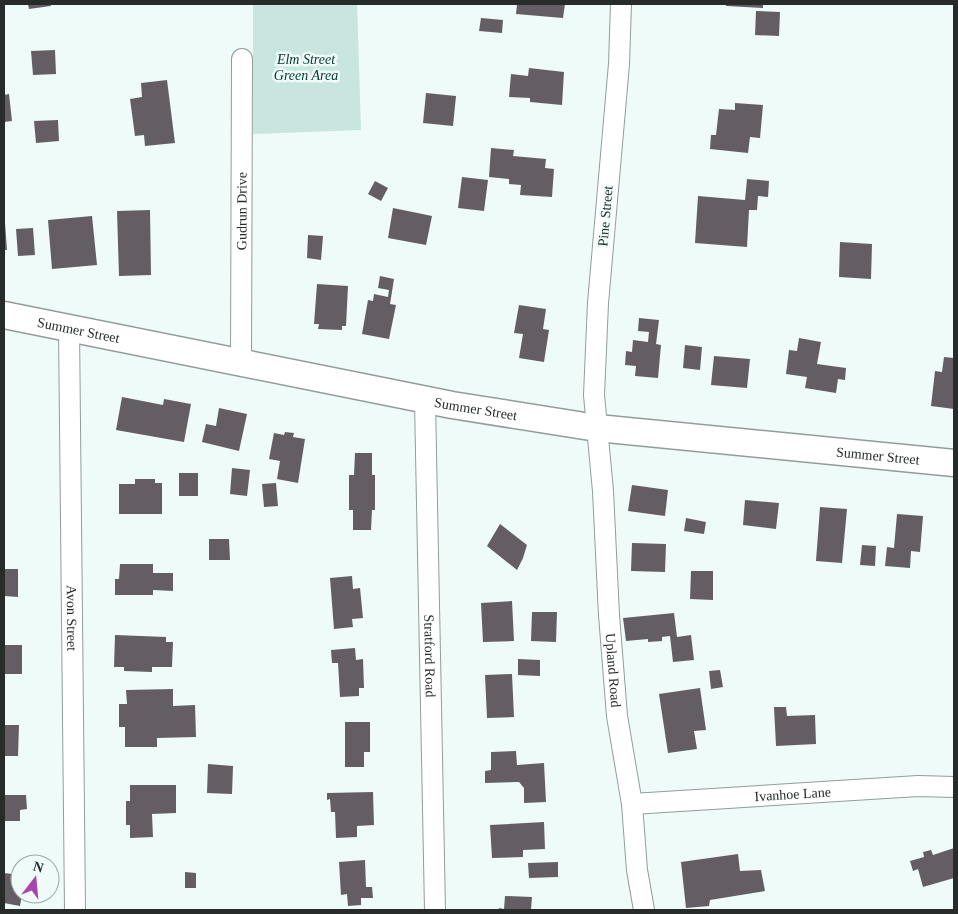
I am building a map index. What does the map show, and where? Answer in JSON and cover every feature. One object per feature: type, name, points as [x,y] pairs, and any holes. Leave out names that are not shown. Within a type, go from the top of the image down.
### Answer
[{"type":"street","name":"Pine Street","points":[[598,428],[594,395],[598,303],[618,72],[621,4]]},
{"type":"street","name":"Gudrun Drive","points":[[241,363],[242,59]]},
{"type":"street","name":"Summer Street","points":[[4,315],[425,400],[598,428],[954,463]]},
{"type":"street","name":"Avon Street","points":[[69,327],[75,910]]},
{"type":"street","name":"Stratford Road","points":[[425,400],[435,910]]},
{"type":"street","name":"Upland Road","points":[[598,428],[617,716],[632,804],[637,870],[644,910]]},
{"type":"street","name":"Ivanhoe Lane","points":[[632,804],[918,786],[954,788]]},
{"type":"green space","name":"Elm Street Green Area","points":[[253,4],[357,4],[361,130],[253,134]]},
{"type":"building","points":[[28,4],[50,4],[51,6],[29,9]]},
{"type":"building","points":[[517,4],[565,4],[563,18],[516,14]]},
{"type":"building","points":[[726,4],[763,4],[763,8],[726,6]]},
{"type":"building","points":[[756,11],[780,12],[779,36],[755,35]]},
{"type":"building","points":[[481,18],[503,20],[502,33],[479,31]]},
{"type":"building","points":[[55,50],[56,74],[33,75],[31,51]]},
{"type":"building","points":[[529,68],[564,72],[562,105],[530,102],[530,98],[509,97],[511,74],[528,76]]},
{"type":"building","points":[[167,80],[175,143],[145,146],[144,135],[135,136],[130,99],[142,97],[141,83]]},
{"type":"building","points":[[426,93],[456,96],[453,126],[423,123]]},
{"type":"building","points":[[9,94],[12,121],[4,122],[4,95]]},
{"type":"building","points":[[735,103],[763,105],[760,138],[750,137],[748,153],[710,149],[711,135],[716,135],[719,109],[735,110]]},
{"type":"building","points":[[58,120],[59,141],[36,143],[34,121]]},
{"type":"building","points":[[491,148],[514,150],[513,156],[546,159],[545,168],[554,169],[552,197],[520,195],[521,185],[509,184],[509,179],[489,177]]},
{"type":"building","points":[[462,177],[488,180],[484,211],[458,208]]},
{"type":"building","points":[[747,179],[769,181],[768,197],[758,196],[757,210],[749,210],[747,247],[695,243],[698,196],[745,200]]},
{"type":"building","points":[[375,181],[388,188],[381,201],[368,194]]},
{"type":"building","points":[[393,208],[432,216],[426,245],[388,238]]},
{"type":"building","points":[[150,210],[151,275],[119,276],[117,211]]},
{"type":"building","points":[[92,216],[97,265],[52,269],[48,220]]},
{"type":"building","points":[[5,223],[7,250],[4,250]]},
{"type":"building","points":[[33,228],[35,255],[18,256],[16,229]]},
{"type":"building","points":[[308,235],[323,236],[321,260],[307,258]]},
{"type":"building","points":[[840,242],[872,244],[871,279],[839,277]]},
{"type":"building","points":[[380,276],[394,279],[390,304],[396,305],[389,339],[362,334],[368,300],[373,301],[374,294],[388,297],[389,290],[378,288]]},
{"type":"building","points":[[317,284],[348,286],[346,326],[342,326],[342,330],[318,329],[319,324],[314,324]]},
{"type":"building","points":[[519,305],[546,309],[543,329],[549,330],[544,362],[519,358],[523,334],[514,333]]},
{"type":"building","points":[[639,318],[659,320],[656,344],[661,345],[658,378],[635,376],[636,366],[625,365],[626,351],[632,352],[633,340],[648,342],[649,332],[638,331]]},
{"type":"building","points":[[799,338],[821,342],[817,364],[846,368],[845,380],[838,379],[836,393],[805,388],[807,377],[786,374],[789,350],[797,351]]},
{"type":"building","points":[[685,345],[702,347],[700,370],[683,368]]},
{"type":"building","points":[[714,356],[750,359],[747,388],[711,385]]},
{"type":"building","points":[[944,357],[954,358],[954,409],[931,406],[935,371],[942,372]]},
{"type":"building","points":[[122,397],[163,405],[164,399],[191,404],[184,442],[116,430]]},
{"type":"building","points":[[219,408],[247,414],[239,451],[202,442],[206,424],[216,426]]},
{"type":"building","points":[[285,432],[294,433],[293,437],[305,439],[298,483],[277,479],[280,461],[269,459],[274,433],[284,435]]},
{"type":"building","points":[[355,453],[372,453],[372,475],[375,475],[375,510],[372,510],[371,530],[353,530],[353,510],[349,510],[349,475],[354,475]]},
{"type":"building","points":[[232,468],[250,470],[247,496],[230,494]]},
{"type":"building","points":[[179,473],[198,473],[198,496],[179,496]]},
{"type":"building","points":[[135,479],[155,479],[155,483],[162,483],[162,514],[119,514],[119,484],[135,484]]},
{"type":"building","points":[[276,483],[278,506],[264,507],[262,484]]},
{"type":"building","points":[[632,485],[668,490],[665,516],[628,511]]},
{"type":"building","points":[[745,500],[779,503],[776,529],[743,525]]},
{"type":"building","points":[[820,507],[847,509],[842,563],[816,561]]},
{"type":"building","points":[[897,514],[923,516],[920,552],[911,551],[910,568],[885,566],[887,547],[894,548]]},
{"type":"building","points":[[686,518],[706,522],[704,534],[684,531]]},
{"type":"building","points":[[500,524],[527,545],[517,570],[487,546]]},
{"type":"building","points":[[209,539],[229,539],[230,560],[209,560]]},
{"type":"building","points":[[632,543],[666,544],[665,572],[631,571]]},
{"type":"building","points":[[862,545],[876,546],[875,566],[860,565]]},
{"type":"building","points":[[120,564],[153,564],[153,573],[173,573],[173,591],[153,590],[153,595],[115,595],[115,579],[119,579]]},
{"type":"building","points":[[4,569],[18,569],[18,597],[4,596]]},
{"type":"building","points":[[691,571],[713,571],[713,600],[690,599]]},
{"type":"building","points":[[352,576],[353,589],[360,588],[363,618],[352,619],[353,627],[334,629],[330,578]]},
{"type":"building","points":[[512,601],[514,641],[483,642],[481,603]]},
{"type":"building","points":[[532,612],[557,612],[556,642],[531,641]]},
{"type":"building","points":[[674,613],[677,637],[691,635],[694,660],[673,662],[670,636],[662,637],[662,641],[648,642],[648,639],[626,641],[623,618]]},
{"type":"building","points":[[115,635],[166,637],[166,642],[173,642],[172,667],[152,667],[152,672],[124,671],[124,667],[114,667]]},
{"type":"building","points":[[4,645],[22,645],[22,674],[4,674]]},
{"type":"building","points":[[355,648],[356,660],[363,659],[364,688],[359,688],[359,696],[340,697],[338,663],[332,663],[331,650]]},
{"type":"building","points":[[518,659],[540,660],[540,676],[518,675]]},
{"type":"building","points":[[720,670],[723,687],[711,689],[709,671]]},
{"type":"building","points":[[512,674],[514,717],[487,718],[485,675]]},
{"type":"building","points":[[700,688],[706,730],[694,731],[697,749],[668,753],[659,694]]},
{"type":"building","points":[[173,689],[173,706],[195,705],[196,737],[157,738],[157,747],[125,747],[125,727],[119,727],[119,704],[127,704],[126,690]]},
{"type":"building","points":[[774,707],[786,707],[787,716],[815,715],[816,744],[776,746]]},
{"type":"building","points":[[345,722],[370,722],[370,752],[364,752],[364,767],[345,767]]},
{"type":"building","points":[[4,725],[19,725],[18,756],[4,756]]},
{"type":"building","points":[[516,751],[517,765],[544,763],[546,802],[524,803],[524,788],[519,782],[485,783],[485,771],[491,770],[491,752]]},
{"type":"building","points":[[208,764],[233,766],[232,794],[207,793]]},
{"type":"building","points":[[130,785],[176,785],[176,813],[152,814],[153,837],[130,838],[130,825],[126,825],[126,801],[130,801]]},
{"type":"building","points":[[373,792],[374,825],[357,826],[357,837],[336,838],[335,812],[331,812],[330,799],[327,800],[327,793]]},
{"type":"building","points":[[4,795],[26,795],[27,809],[20,810],[20,821],[4,821]]},
{"type":"building","points":[[544,822],[545,849],[523,850],[523,857],[492,858],[490,825]]},
{"type":"building","points":[[954,848],[954,878],[923,887],[918,869],[913,871],[910,861],[924,857],[923,852],[931,850],[933,855]]},
{"type":"building","points":[[738,854],[740,871],[761,870],[765,891],[710,900],[709,906],[686,908],[681,862]]},
{"type":"building","points":[[365,860],[366,887],[372,887],[373,898],[361,898],[361,905],[348,906],[347,894],[341,895],[339,862]]},
{"type":"building","points":[[558,862],[558,877],[529,878],[528,863]]},
{"type":"building","points":[[185,872],[196,873],[196,888],[185,888]]},
{"type":"building","points":[[4,873],[10,874],[10,904],[20,904],[20,906],[4,903]]},
{"type":"building","points":[[505,896],[532,897],[531,910],[499,910],[499,908],[504,909]]}]
